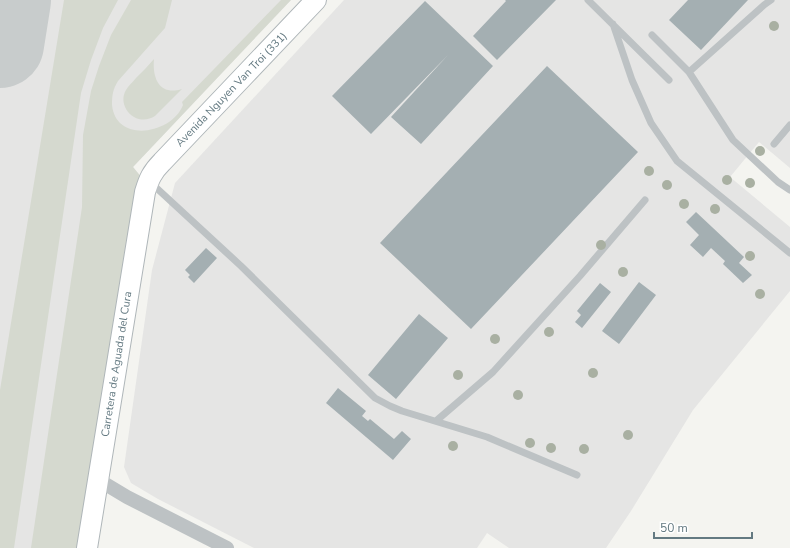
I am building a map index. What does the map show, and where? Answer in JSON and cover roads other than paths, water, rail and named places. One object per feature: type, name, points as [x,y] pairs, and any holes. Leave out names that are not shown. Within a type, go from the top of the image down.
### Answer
[{"type":"street","name":"Avenida Nguyen Van Troi (331)","points":[[149,180],[154,170],[316,0]]},
{"type":"street","name":"Carretera de Aguada del Cura","points":[[87,548],[97,479],[145,192],[149,180]]},
{"type":"street","points":[[97,479],[127,497],[227,548]]},
{"type":"lane","points":[[588,0],[669,80]]},
{"type":"lane","points":[[689,72],[771,0]]},
{"type":"lane","points":[[613,24],[632,80],[651,123],[677,161],[790,253]]},
{"type":"lane","points":[[652,35],[689,72],[733,140],[778,182],[790,190]]},
{"type":"lane","points":[[774,144],[790,125]]},
{"type":"lane","points":[[149,180],[241,266],[375,398],[390,406],[487,437],[577,475]]},
{"type":"lane","points":[[436,421],[493,372],[580,276],[645,200]]}]
